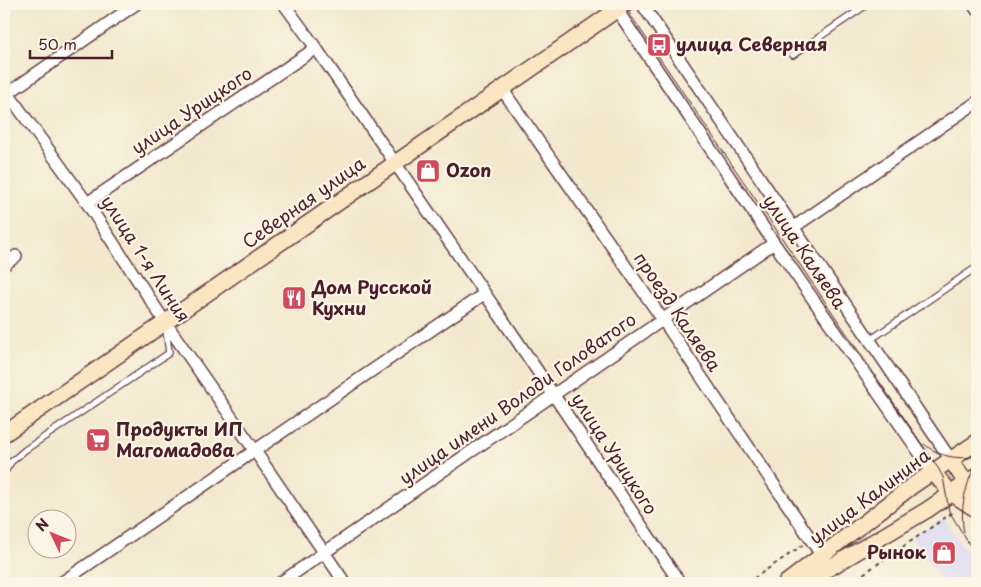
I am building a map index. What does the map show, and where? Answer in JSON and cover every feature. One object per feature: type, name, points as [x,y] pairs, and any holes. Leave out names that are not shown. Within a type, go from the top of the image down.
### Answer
[{"type":"main road","name":"Северная улица","points":[[4,434],[502,89],[618,6]]},
{"type":"main road","name":"улица Калинина","points":[[786,583],[904,491],[977,442]]},
{"type":"main road","name":"улица Каляева","points":[[951,460],[972,480],[974,504]]},
{"type":"main road","name":"улица Каляева","points":[[933,472],[951,493],[974,504]]},
{"type":"main road","name":"улица Калинина","points":[[804,583],[927,510],[972,480]]},
{"type":"street","points":[[5,93],[136,4]]},
{"type":"street","name":"улица Урицкого","points":[[284,4],[395,163],[680,583]]},
{"type":"street","name":"улица Каляева","points":[[642,4],[951,460]]},
{"type":"street","points":[[973,4],[977,10]]},
{"type":"street","name":"улица Каляева","points":[[618,6],[774,242],[933,472]]},
{"type":"street","name":"улица Урицкого","points":[[87,203],[316,48]]},
{"type":"street","name":"проезд Каляева","points":[[502,89],[663,320],[822,556]]},
{"type":"street","name":"улица 1-я Линия","points":[[5,93],[87,203],[165,322],[345,583]]},
{"type":"street","points":[[794,227],[977,102]]},
{"type":"street","name":"улица имени Володи Головатого","points":[[280,583],[554,396],[774,242]]},
{"type":"street","points":[[4,265],[16,256]]},
{"type":"street","points":[[61,583],[484,294]]},
{"type":"lane","points":[[793,55],[868,4]]},
{"type":"lane","points":[[870,340],[977,267]]},
{"type":"lane","points":[[4,473],[11,462],[25,450],[169,353],[165,322]]},
{"type":"path","points":[[747,583],[882,492]]},
{"type":"path","points":[[850,583],[974,504]]},
{"type":"shaded area","name":"Рынок","points":[[944,518],[977,568],[977,583],[942,583],[911,537]]},
{"type":"tram line","points":[[623,4],[938,468],[943,477],[949,511],[977,557]]},
{"type":"tram line","points":[[924,444],[943,455],[963,458],[977,456]]},
{"type":"tram line","points":[[964,532],[962,515],[964,496],[977,462]]},
{"type":"place","name":"улица Северная","points":[[659,45]]},
{"type":"place","name":"Ozon","points":[[428,171]]},
{"type":"place","name":"Дом Русской Кухни","points":[[294,298]]},
{"type":"place","name":"Продукты ИП Магомадова","points":[[98,440]]},
{"type":"place","name":"Рынок","points":[[944,553]]}]
